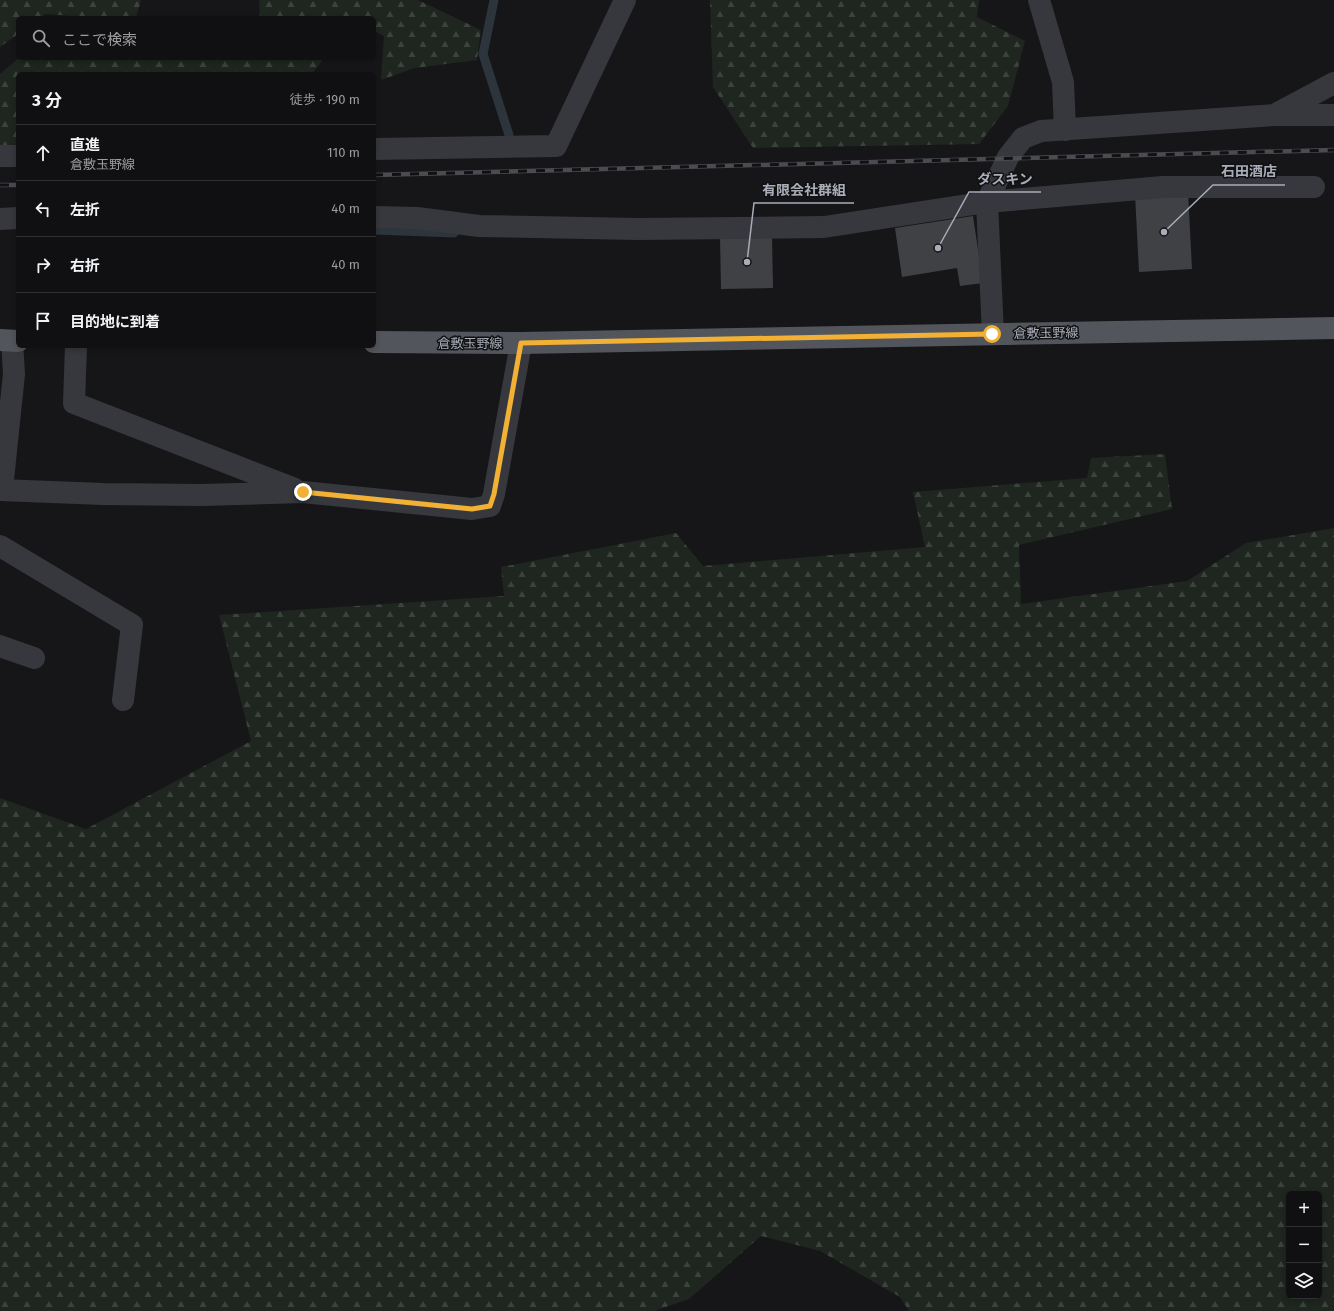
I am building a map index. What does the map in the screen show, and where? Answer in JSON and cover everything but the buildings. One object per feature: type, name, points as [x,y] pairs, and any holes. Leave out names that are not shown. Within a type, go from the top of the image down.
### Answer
[{"type":"main road","name":"倉敷玉野線","points":[[376,342],[521,343],[1334,328]]},
{"type":"street","points":[[376,150],[556,146],[625,0]]},
{"type":"street","points":[[1039,0],[1063,82],[1065,130]]},
{"type":"street","points":[[1275,115],[1334,83]]},
{"type":"street","points":[[992,334],[987,202],[1008,157],[1023,138],[1041,131],[1275,115],[1334,114]]},
{"type":"street","points":[[0,156],[16,156]]},
{"type":"street","points":[[376,217],[417,218],[479,226],[638,229],[824,227],[987,202],[1163,187],[1314,187]]},
{"type":"street","points":[[0,219],[16,218]]},
{"type":"street","points":[[10,340],[14,374],[1,490],[103,494],[200,495],[303,492],[472,509],[490,506],[494,494],[521,343]]},
{"type":"street","points":[[76,348],[74,403],[303,492]]},
{"type":"street","points":[[0,546],[132,625],[123,700]]},
{"type":"street","points":[[0,646],[34,658]]},
{"type":"green space","points":[[0,0],[141,0],[137,16],[72,16],[46,14],[43,16],[16,16],[16,35],[0,47]]},
{"type":"green space","points":[[259,0],[418,0],[481,30],[477,60],[415,68],[381,80],[384,36],[376,32],[376,16],[260,16]]},
{"type":"green space","points":[[710,0],[979,0],[977,17],[1025,41],[1008,106],[979,144],[753,148],[713,87]]},
{"type":"green space","points":[[17,60],[322,60],[314,72],[16,72],[16,146],[0,147],[0,74]]},
{"type":"green space","points":[[1165,454],[1172,509],[1019,545],[1021,604],[1187,581],[1246,543],[1334,528],[1334,1311],[909,1311],[900,1297],[820,1251],[761,1236],[689,1299],[654,1311],[0,1311],[0,798],[86,829],[251,741],[219,615],[504,596],[501,567],[676,533],[703,566],[925,547],[913,492],[1087,478],[1091,458]]},
{"type":"waterway","points":[[494,0],[483,54],[509,135]]},
{"type":"waterway","points":[[376,230],[454,233]]},
{"type":"railway","points":[[376,175],[1334,150]]},
{"type":"railway","points":[[0,185],[16,185]]},
{"type":"place","name":"石田酒店","points":[[1164,232]]},
{"type":"place","name":"ダスキン","points":[[938,248]]},
{"type":"place","name":"有限会社群組","points":[[747,262]]},
{"type":"route","points":[[303,492],[472,509],[490,506],[494,494],[521,343],[992,334]]}]
